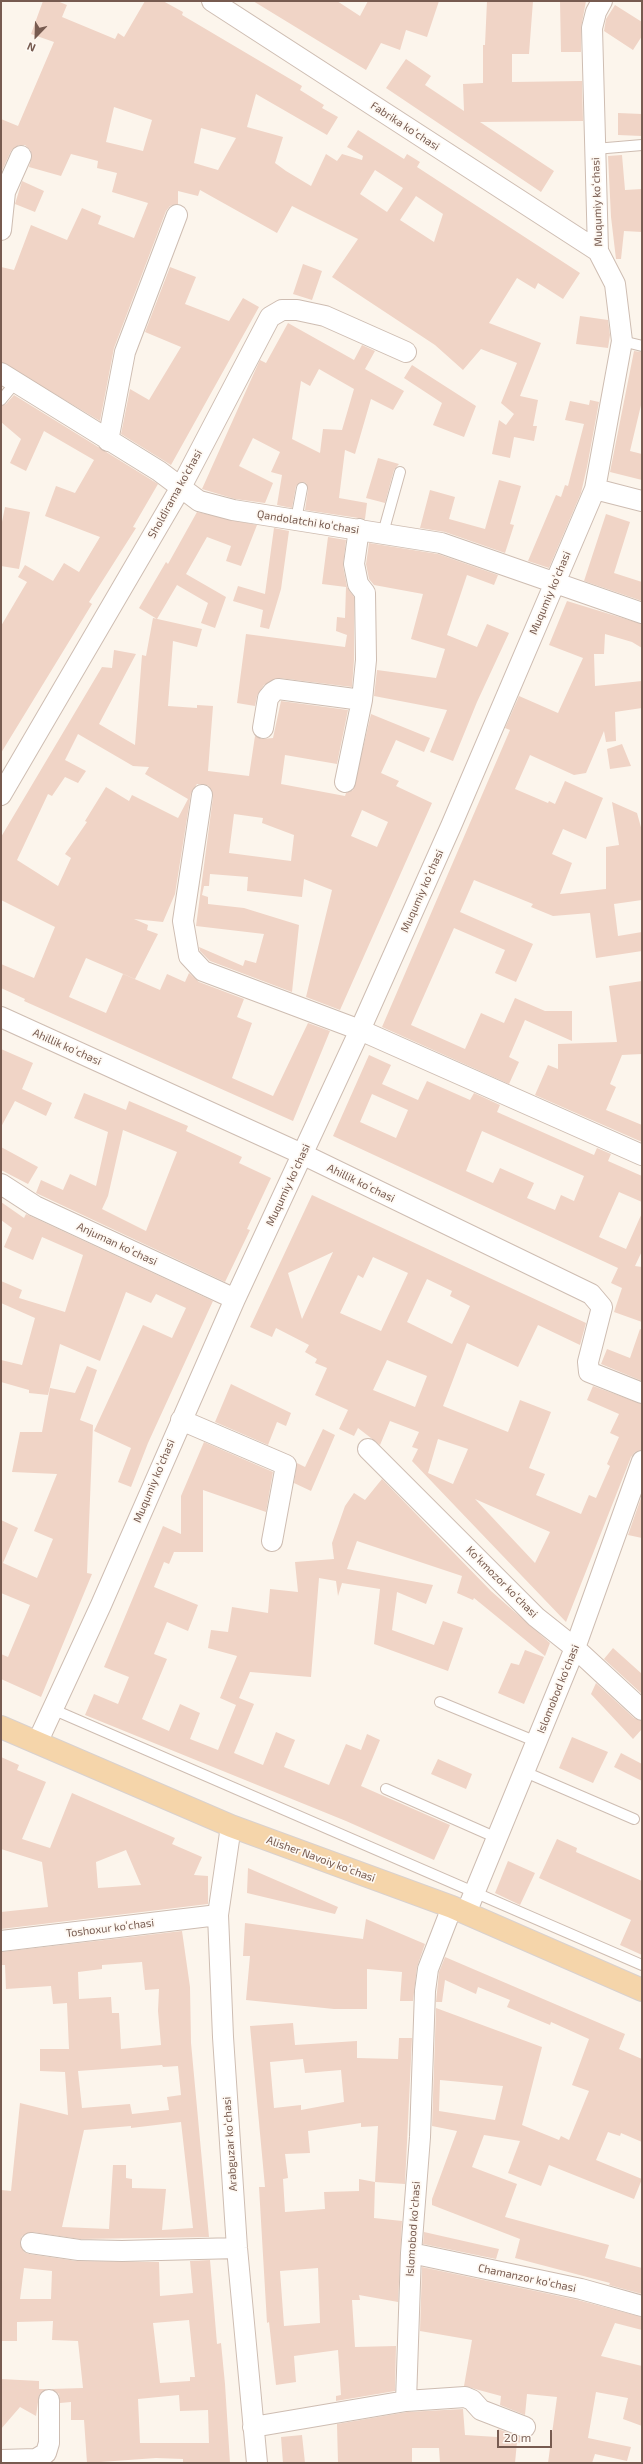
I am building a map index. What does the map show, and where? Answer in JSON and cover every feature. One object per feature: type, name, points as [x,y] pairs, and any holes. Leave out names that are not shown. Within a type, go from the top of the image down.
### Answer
[{"type":"main road","name":"Alisher Navoiy koʻchasi","points":[[1,1727],[231,1826],[459,1910],[642,1990]]},
{"type":"street","name":"Fabrika koʻchasi","points":[[212,1],[598,251]]},
{"type":"street","name":"Muqumiy koʻchasi","points":[[37,1743],[101,1605],[235,1299],[360,1030],[594,489],[622,341],[616,284],[598,251],[592,28],[596,12],[602,1]]},
{"type":"street","points":[[1,230],[5,192],[21,156]]},
{"type":"street","points":[[108,440],[126,352],[177,216]]},
{"type":"street","name":"Sholdirama ko‘chasi","points":[[1,795],[181,487],[270,317],[282,310],[297,310],[325,316],[406,352]]},
{"type":"street","name":"Qandolatchi koʻchasi","points":[[8,377],[159,471],[199,500],[233,510],[440,543],[642,612]]},
{"type":"street","points":[[594,489],[642,501]]},
{"type":"street","points":[[345,782],[362,700],[366,660],[365,593],[358,584],[354,564],[359,529]]},
{"type":"street","points":[[263,728],[268,698],[278,689],[362,700]]},
{"type":"street","points":[[202,795],[183,921],[189,956],[203,971],[360,1030],[642,1155]]},
{"type":"street","name":"Ahillik koʻchasi","points":[[1,1017],[302,1154],[591,1294],[602,1307],[588,1362],[589,1372],[642,1393]]},
{"type":"street","name":"Anjuman koʻchasi","points":[[1,1184],[35,1206],[235,1299]]},
{"type":"street","points":[[181,1420],[286,1465],[272,1541]]},
{"type":"street","name":"Koʻkmozor koʻchasi","points":[[368,1449],[536,1617],[575,1648],[642,1710]]},
{"type":"street","name":"Islomobod ko‘chasi","points":[[459,1910],[475,1893],[537,1742],[575,1648],[641,1466]]},
{"type":"street","name":"Arabguzar koʻchasi","points":[[231,1826],[218,1915],[222,2038],[237,2248],[257,2463]]},
{"type":"street","name":"Islomobod koʻchasi","points":[[406,2401],[411,2253],[420,2137],[425,1991],[428,1969],[459,1910]]},
{"type":"street","name":"Toshoxur koʻchasi","points":[[1,1941],[218,1915]]},
{"type":"street","points":[[31,2243],[79,2250],[122,2251],[237,2248]]},
{"type":"street","name":"Chamanzor koʻchasi","points":[[411,2253],[580,2289],[642,2306]]},
{"type":"street","points":[[253,2427],[406,2401],[465,2397],[472,2400],[480,2410],[525,2427]]},
{"type":"street","points":[[1,2460],[36,2459],[46,2453],[49,2443],[49,2400]]},
{"type":"lane","points":[[595,149],[642,145]]},
{"type":"lane","points":[[622,341],[642,346]]},
{"type":"lane","points":[[1,400],[8,377]]},
{"type":"lane","points":[[382,533],[400,472]]},
{"type":"lane","points":[[296,520],[302,488]]},
{"type":"lane","points":[[440,1702],[537,1742]]},
{"type":"lane","points":[[52,1709],[642,1965]]},
{"type":"lane","points":[[524,1772],[634,1819]]},
{"type":"lane","points":[[386,1789],[497,1838]]},
{"type":"building","points":[[43,1],[57,1],[67,5],[62,17],[115,39],[118,33],[124,37],[145,1],[163,1],[183,12],[182,15],[302,86],[300,90],[324,105],[322,108],[338,117],[327,135],[256,94],[247,127],[283,137],[275,163],[286,171],[311,186],[326,154],[337,161],[342,154],[362,160],[363,156],[347,147],[358,130],[404,159],[407,154],[420,162],[417,167],[580,273],[563,299],[538,283],[535,289],[517,278],[489,323],[541,343],[520,396],[538,400],[533,426],[537,426],[534,441],[514,437],[510,458],[492,454],[499,420],[506,425],[514,414],[501,403],[517,363],[481,349],[463,370],[435,345],[332,277],[358,239],[292,206],[277,233],[200,190],[198,196],[178,191],[178,204],[170,206],[166,211],[114,348],[100,421],[1,362],[1,267],[14,270],[31,225],[67,240],[82,208],[101,216],[98,224],[134,238],[148,203],[112,192],[117,173],[97,168],[98,161],[71,154],[61,176],[29,167],[32,155],[30,150],[25,145],[19,145],[11,151],[1,173],[1,119],[18,126],[54,42],[31,34]],"holes":[[[114,107],[152,120],[143,151],[106,142]],[[201,128],[236,138],[218,170],[194,163]],[[375,170],[403,188],[387,212],[360,194]],[[416,196],[443,214],[434,242],[400,220]]]},
{"type":"building","points":[[253,1],[337,1],[360,16],[368,1],[439,1],[427,37],[406,30],[400,50],[381,43],[366,70]]},
{"type":"building","points":[[487,1],[533,1],[529,54],[512,54],[512,82],[582,81],[583,121],[480,122],[554,171],[541,192],[386,88],[406,59],[431,76],[425,85],[464,111],[463,84],[483,83],[483,45],[485,45]]},
{"type":"building","points":[[560,1],[586,1],[581,28],[581,52],[561,52]]},
{"type":"building","points":[[615,5],[642,22],[642,36],[633,50],[604,31],[606,19]]},
{"type":"building","points":[[618,113],[642,114],[642,136],[618,135]]},
{"type":"building","points":[[622,155],[625,190],[642,189],[642,232],[624,231],[621,259],[616,259],[611,217],[608,156]]},
{"type":"building","points":[[22,181],[44,191],[35,212],[15,204]]},
{"type":"building","points":[[303,264],[322,271],[312,300],[293,294]]},
{"type":"building","points":[[170,267],[196,277],[185,304],[229,321],[243,298],[259,307],[171,465],[121,434],[130,389],[149,400],[181,347],[145,332]]},
{"type":"building","points":[[580,316],[608,320],[610,335],[608,348],[576,344]]},
{"type":"building","points":[[288,323],[354,360],[362,345],[375,351],[365,369],[404,391],[393,410],[371,399],[355,454],[345,450],[339,498],[367,503],[365,519],[305,510],[308,489],[306,483],[303,482],[296,486],[292,508],[277,505],[282,475],[271,472],[280,452],[253,438],[239,466],[273,483],[265,503],[235,499],[202,489],[260,360],[266,363]],"holes":[[[319,369],[354,389],[342,430],[323,429],[320,453],[292,439],[301,381],[310,386]]]},
{"type":"building","points":[[634,351],[642,352],[642,401],[630,451],[642,454],[642,480],[610,472]]},
{"type":"building","points":[[412,365],[476,406],[464,437],[433,425],[442,403],[404,378]]},
{"type":"building","points":[[14,395],[158,484],[133,527],[136,528],[89,602],[92,604],[1,753],[1,626],[27,582],[18,577],[25,565],[53,581],[64,563],[79,572],[100,537],[45,516],[56,486],[75,493],[94,460],[44,431],[26,471],[10,463],[21,439],[1,422],[1,406],[6,404]]},
{"type":"building","points":[[590,400],[599,402],[581,493],[549,568],[528,561],[556,495],[561,497],[565,485],[568,486],[584,424],[565,420],[570,401],[589,405]]},
{"type":"building","points":[[378,458],[399,464],[394,470],[385,503],[366,498]]},
{"type":"building","points":[[499,480],[521,486],[510,524],[514,525],[505,553],[445,532],[420,528],[430,490],[455,497],[449,519],[485,529]]},
{"type":"building","points":[[5,507],[30,512],[19,569],[1,566],[1,527]]},
{"type":"building","points":[[197,512],[257,525],[241,566],[226,561],[231,546],[207,537],[186,574],[226,597],[215,628],[201,623],[208,603],[177,585],[157,619],[139,608],[166,562],[168,564]]},
{"type":"building","points":[[606,514],[630,522],[614,573],[642,582],[642,601],[584,581]]},
{"type":"building","points":[[274,528],[289,531],[281,589],[269,629],[260,627],[263,610],[233,601],[238,586],[265,594]]},
{"type":"building","points":[[328,537],[346,540],[343,566],[347,587],[354,597],[354,660],[352,687],[279,678],[264,685],[257,696],[255,706],[237,703],[246,634],[345,647],[347,635],[336,631],[337,617],[345,618],[346,587],[322,584]]},
{"type":"building","points":[[369,543],[438,554],[498,575],[494,585],[467,575],[447,635],[477,647],[487,624],[509,633],[477,702],[453,761],[430,752],[447,710],[374,696],[377,670],[436,678],[445,649],[411,639],[423,594],[374,585],[369,579],[366,564]]},
{"type":"building","points":[[567,601],[642,624],[642,648],[632,642],[605,634],[604,654],[594,654],[595,686],[642,681],[642,708],[615,712],[616,741],[606,742],[604,731],[586,773],[574,775],[530,755],[515,789],[548,803],[549,801],[555,804],[565,781],[603,798],[586,839],[563,829],[552,854],[572,863],[560,894],[606,889],[606,847],[619,845],[612,802],[637,813],[642,831],[642,900],[614,904],[618,936],[642,932],[642,951],[596,958],[590,913],[553,916],[531,907],[533,904],[474,880],[460,912],[533,944],[516,982],[495,973],[505,950],[454,928],[411,1025],[465,1049],[481,1013],[504,1023],[515,998],[545,1011],[572,1011],[572,1041],[525,1020],[509,1057],[519,1062],[509,1084],[382,1027],[510,730],[505,728],[519,696],[558,713],[583,658],[549,645]]},
{"type":"building","points":[[153,618],[202,629],[197,647],[173,641],[168,706],[197,708],[197,705],[213,706],[208,771],[249,776],[255,736],[262,739],[273,738],[281,701],[348,710],[337,764],[285,755],[281,784],[345,796],[346,793],[353,790],[371,714],[430,738],[424,752],[396,740],[381,773],[399,781],[396,786],[432,803],[340,1010],[306,997],[332,890],[304,879],[302,897],[247,891],[248,877],[210,874],[209,886],[204,886],[202,895],[208,897],[208,904],[244,908],[299,925],[292,992],[210,961],[200,951],[199,947],[243,966],[245,960],[256,963],[264,934],[196,926],[213,797],[209,786],[203,784],[197,784],[191,793],[175,894],[163,922],[134,919],[148,925],[147,930],[158,934],[135,979],[86,958],[69,997],[106,1013],[123,974],[160,990],[167,974],[185,982],[189,973],[199,982],[244,999],[237,1017],[252,1023],[232,1078],[273,1096],[308,1023],[330,1031],[293,1121],[24,1001],[25,999],[1,988],[1,964],[34,978],[55,927],[1,900],[1,837],[102,667],[112,668],[114,650],[136,654],[99,724],[135,745],[142,655],[146,656]],"holes":[[[78,734],[133,766],[149,767],[145,774],[188,799],[178,818],[132,795],[129,801],[106,787],[85,821],[87,822],[65,854],[71,858],[58,886],[17,860],[48,794],[52,796],[65,777],[78,783],[86,771],[65,760]],[[362,810],[388,822],[377,847],[351,836]],[[234,814],[263,818],[262,823],[294,835],[291,861],[229,853]]]},
{"type":"building","points":[[622,744],[631,766],[610,769],[607,749]]},
{"type":"building","points":[[642,981],[642,1054],[622,1055],[610,1084],[616,1087],[606,1110],[642,1125],[642,1142],[535,1095],[548,1065],[558,1069],[558,1044],[617,1042],[609,986]]},
{"type":"building","points":[[1,1049],[33,1063],[22,1089],[52,1103],[46,1116],[15,1101],[1,1127]]},
{"type":"building","points":[[369,1055],[391,1065],[382,1084],[418,1100],[427,1081],[470,1100],[474,1093],[500,1105],[497,1112],[594,1155],[597,1148],[611,1154],[608,1161],[642,1176],[642,1202],[619,1192],[599,1237],[626,1249],[642,1213],[642,1251],[635,1266],[642,1267],[642,1322],[614,1312],[622,1288],[611,1283],[618,1268],[333,1136]],"holes":[[[372,1094],[408,1110],[396,1138],[360,1122]],[[482,1131],[584,1176],[574,1201],[561,1195],[555,1210],[527,1198],[534,1183],[500,1168],[493,1183],[466,1171]]]},
{"type":"building","points":[[84,1093],[126,1110],[129,1101],[188,1126],[186,1131],[242,1157],[239,1163],[271,1178],[247,1229],[250,1230],[225,1282],[36,1193],[41,1180],[63,1190],[70,1174],[96,1186],[108,1132],[74,1118]],"holes":[[[123,1130],[177,1152],[146,1231],[102,1209],[108,1196]]]},
{"type":"building","points":[[1,1147],[38,1167],[28,1184],[1,1170]]},
{"type":"building","points":[[312,1195],[586,1323],[580,1345],[538,1325],[518,1367],[467,1343],[443,1406],[508,1432],[520,1400],[551,1412],[529,1468],[545,1474],[536,1495],[581,1514],[589,1495],[596,1498],[610,1466],[607,1464],[619,1437],[610,1433],[619,1414],[587,1400],[593,1386],[642,1404],[642,1450],[635,1452],[631,1457],[566,1622],[412,1461],[418,1449],[412,1447],[419,1432],[390,1421],[380,1445],[358,1428],[354,1436],[339,1429],[348,1410],[315,1395],[327,1368],[315,1363],[317,1359],[305,1352],[309,1345],[276,1328],[272,1337],[250,1327]],"holes":[[[333,1252],[302,1319],[288,1273]],[[373,1257],[408,1273],[381,1331],[340,1313],[358,1275],[363,1278]],[[427,1279],[452,1291],[450,1296],[470,1306],[452,1344],[407,1322]],[[387,1360],[427,1376],[415,1407],[373,1390]],[[438,1439],[468,1449],[453,1484],[428,1473]],[[475,1499],[550,1532],[535,1563]]]},
{"type":"building","points":[[1,1202],[24,1218],[26,1214],[213,1301],[148,1443],[131,1487],[118,1482],[131,1448],[94,1431],[143,1325],[172,1338],[186,1308],[156,1294],[151,1303],[126,1292],[100,1361],[60,1344],[48,1395],[29,1393],[29,1390],[1,1382],[1,1360],[22,1365],[35,1318],[1,1303],[1,1281],[22,1290],[19,1298],[65,1312],[83,1255],[42,1237],[33,1260],[4,1247],[12,1228],[1,1220]]},
{"type":"building","points":[[640,1329],[642,1330],[642,1381],[601,1364],[607,1349],[630,1358]]},
{"type":"building","points":[[87,1366],[97,1370],[80,1420],[93,1425],[87,1573],[92,1574],[41,1697],[1,1679],[1,1654],[8,1657],[30,1605],[1,1593],[1,1520],[18,1528],[3,1563],[37,1578],[53,1539],[34,1531],[57,1474],[12,1472],[20,1432],[42,1432],[50,1388],[75,1393]]},
{"type":"building","points":[[231,1384],[291,1413],[286,1426],[277,1422],[268,1445],[215,1422]]},
{"type":"building","points":[[323,1429],[335,1435],[311,1491],[294,1483],[297,1463],[305,1467]]},
{"type":"building","points":[[204,1442],[273,1472],[266,1512],[203,1490],[203,1552],[174,1552],[169,1564],[164,1562],[154,1587],[198,1605],[188,1631],[167,1622],[154,1654],[167,1659],[142,1719],[169,1731],[180,1704],[200,1713],[190,1739],[218,1750],[236,1705],[220,1698],[237,1656],[208,1648],[211,1630],[228,1632],[232,1607],[268,1613],[270,1589],[298,1592],[295,1562],[334,1559],[332,1543],[345,1506],[354,1493],[365,1500],[382,1479],[491,1591],[550,1643],[545,1656],[474,1598],[473,1600],[457,1593],[462,1576],[357,1541],[347,1569],[433,1585],[426,1604],[397,1592],[392,1630],[434,1645],[443,1621],[463,1628],[448,1671],[374,1644],[380,1589],[342,1583],[338,1596],[336,1581],[319,1578],[311,1677],[250,1672],[239,1698],[254,1704],[234,1753],[263,1765],[276,1732],[295,1740],[284,1767],[329,1785],[346,1744],[361,1750],[367,1734],[380,1740],[361,1786],[450,1825],[434,1860],[346,1821],[85,1715],[94,1694],[118,1704],[129,1677],[104,1667],[163,1526],[181,1534],[181,1496]]},
{"type":"building","points":[[642,1495],[642,1538],[628,1535]]},
{"type":"building","points":[[613,1648],[642,1674],[642,1694],[604,1659]]},
{"type":"building","points":[[525,1650],[544,1657],[524,1704],[498,1693],[511,1663],[519,1665]]},
{"type":"building","points":[[596,1683],[634,1718],[642,1721],[642,1729],[633,1739],[591,1694]]},
{"type":"building","points":[[572,1737],[608,1752],[593,1783],[559,1768]]},
{"type":"building","points":[[621,1753],[642,1764],[642,1781],[614,1767]]},
{"type":"building","points":[[1,1757],[19,1765],[17,1770],[46,1782],[22,1839],[50,1848],[72,1793],[175,1838],[172,1844],[202,1857],[194,1875],[208,1876],[208,1904],[1,1929],[1,1912],[48,1907],[42,1862],[1,1849]],"holes":[[[126,1850],[141,1885],[98,1888],[96,1862]]]},
{"type":"building","points":[[438,1759],[472,1774],[466,1789],[431,1774]]},
{"type":"building","points":[[557,1839],[577,1848],[576,1852],[642,1881],[642,1955],[620,1945],[631,1920],[539,1878]]},
{"type":"building","points":[[508,1861],[535,1873],[520,1905],[495,1893]]},
{"type":"building","points":[[248,1868],[338,1907],[335,1914],[247,1893]]},
{"type":"building","points":[[366,1919],[425,1944],[417,1967],[413,2001],[400,2001],[402,1972],[367,1969],[367,2009],[334,2009],[246,2000],[250,1956],[243,1956],[245,1923],[363,1939]]},
{"type":"building","points":[[182,1931],[190,1987],[191,2043],[209,2237],[80,2239],[32,2232],[22,2236],[20,2242],[24,2252],[29,2254],[77,2261],[159,2262],[160,2296],[193,2293],[190,2261],[210,2260],[217,2344],[221,2343],[230,2463],[183,2463],[183,2459],[156,2458],[87,2463],[84,2420],[71,2420],[71,2402],[60,2403],[59,2394],[51,2389],[83,2388],[78,2341],[52,2340],[53,2321],[17,2322],[17,2341],[1,2341],[1,2190],[11,2191],[20,2103],[68,2115],[65,2072],[40,2071],[40,2049],[69,2049],[67,2003],[53,2004],[51,1986],[6,1989],[5,1965],[1,1965],[1,1952]],"holes":[[[142,1962],[145,1990],[159,1989],[158,2011],[161,2045],[121,2049],[119,2013],[112,2013],[111,1997],[79,1999],[78,1972],[102,1969],[102,1965]],[[162,2065],[163,2067],[178,2066],[181,2095],[167,2097],[169,2110],[132,2114],[130,2104],[82,2108],[78,2071]],[[181,2122],[193,2228],[162,2230],[166,2189],[132,2188],[132,2179],[126,2178],[126,2165],[113,2165],[109,2229],[62,2227],[84,2130],[131,2126],[131,2128]],[[24,2268],[52,2271],[51,2299],[20,2299]],[[189,2320],[195,2377],[190,2377],[190,2381],[160,2383],[153,2323]],[[179,2395],[180,2411],[208,2410],[209,2443],[140,2443],[138,2399]]]},
{"type":"building","points":[[445,1957],[625,2034],[619,2049],[642,2059],[642,2142],[621,2133],[620,2136],[608,2132],[596,2160],[642,2179],[634,2199],[549,2165],[541,2186],[508,2173],[520,2141],[484,2135],[472,2167],[517,2184],[505,2217],[609,2245],[605,2258],[642,2268],[642,2294],[609,2285],[610,2283],[515,2258],[520,2239],[432,2205],[432,2199],[457,2131],[432,2126],[436,2008],[542,2047],[522,2125],[559,2140],[561,2136],[569,2140],[589,2091],[572,2085],[589,2039],[551,2022],[550,2025],[507,2007],[510,2000],[478,1987],[476,1994],[445,1980],[442,2002],[436,2002],[439,1972]],"holes":[[[440,2080],[503,2086],[495,2120],[439,2111]]]},
{"type":"building","points":[[293,2023],[295,2045],[357,2041],[357,2058],[398,2059],[399,2038],[412,2038],[405,2184],[375,2182],[374,2218],[402,2221],[398,2302],[359,2295],[360,2300],[352,2300],[355,2347],[396,2346],[395,2391],[336,2401],[336,2396],[341,2395],[338,2350],[294,2356],[296,2382],[276,2385],[269,2322],[267,2323],[259,2187],[265,2187],[250,2026]],"holes":[[[303,2059],[305,2073],[341,2070],[344,2102],[301,2110],[301,2105],[274,2108],[270,2062]],[[361,2123],[361,2127],[378,2126],[375,2182],[359,2179],[359,2191],[324,2192],[325,2209],[285,2212],[283,2179],[288,2178],[285,2154],[310,2153],[308,2131]],[[318,2268],[320,2323],[284,2326],[280,2271]]]},
{"type":"building","points":[[424,2232],[499,2249],[496,2259],[423,2244]]},
{"type":"building","points":[[422,2267],[578,2300],[642,2317],[642,2330],[615,2323],[601,2356],[642,2366],[642,2426],[623,2419],[628,2398],[596,2392],[588,2438],[631,2447],[627,2461],[595,2454],[592,2463],[548,2463],[557,2397],[527,2394],[525,2415],[500,2405],[501,2396],[464,2386],[472,2340],[420,2331]]},
{"type":"building","points":[[1,2379],[39,2381],[39,2389],[47,2389],[39,2395],[36,2416],[20,2407],[1,2429]]},
{"type":"building","points":[[463,2409],[465,2435],[497,2437],[498,2429],[523,2438],[523,2443],[517,2442],[515,2463],[440,2463],[439,2448],[412,2448],[412,2463],[338,2463],[337,2424],[407,2412]]},
{"type":"building","points":[[302,2435],[305,2463],[283,2463],[281,2437]]}]
